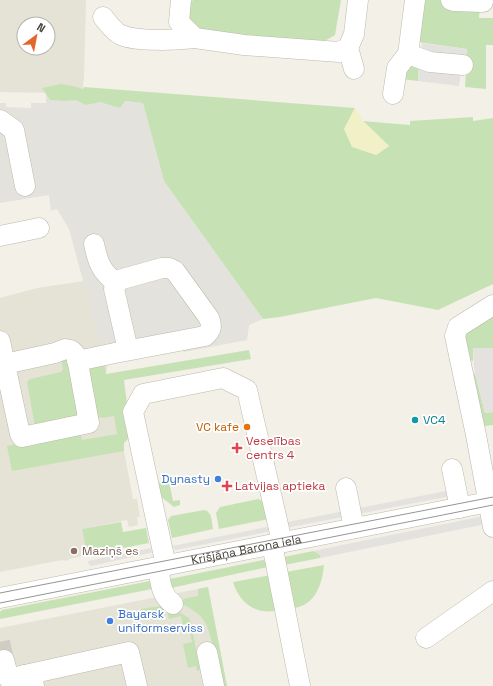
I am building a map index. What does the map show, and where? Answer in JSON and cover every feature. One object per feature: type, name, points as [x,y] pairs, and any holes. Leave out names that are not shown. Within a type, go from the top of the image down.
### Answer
[{"type":"street","points":[[181,0],[179,22],[195,38]]},
{"type":"street","points":[[354,69],[348,48],[354,34],[358,0]]},
{"type":"street","points":[[393,94],[397,68],[408,54],[415,0]]},
{"type":"street","points":[[452,0],[483,2]]},
{"type":"street","points":[[103,18],[120,34],[135,38],[178,40],[195,38],[244,45],[339,52],[348,48]]},
{"type":"street","points":[[408,54],[430,62],[463,65]]},
{"type":"street","points":[[0,120],[14,130],[25,186]]},
{"type":"street","points":[[0,236],[39,228]]},
{"type":"street","points":[[94,244],[99,264],[110,279],[116,283]]},
{"type":"street","points":[[77,361],[205,336],[210,332],[212,325],[209,318],[175,271],[169,268],[162,268],[119,280],[116,283],[114,288],[128,350]]},
{"type":"street","points":[[493,305],[458,327],[455,336],[485,434],[493,527]]},
{"type":"street","points":[[0,341],[20,434],[22,437],[89,423],[77,361],[75,354],[70,350],[5,364]]},
{"type":"street","points":[[173,604],[163,593],[162,567],[133,412],[143,394],[223,378],[247,390],[277,543],[300,686]]},
{"type":"street","points":[[452,469],[460,508]]},
{"type":"street","points":[[346,488],[354,528]]},
{"type":"street","name":"Krišjāņa Barona iela","points":[[0,598],[491,501]]},
{"type":"street","points":[[426,638],[493,591]]},
{"type":"street","points":[[4,660],[9,679],[30,680],[129,652],[138,686]]},
{"type":"street","points":[[207,652],[214,686]]},
{"type":"shaded area","points":[[0,0],[86,0],[84,77],[82,96],[51,93],[0,92]]},
{"type":"shaded area","points":[[422,43],[467,49],[466,68],[461,71],[459,86],[418,81]]},
{"type":"shaded area","points":[[46,93],[143,103],[164,181],[263,319],[249,325],[247,340],[184,352],[180,347],[101,347],[69,229],[57,209],[51,211],[49,195],[0,203],[0,103],[6,103],[6,107],[31,108],[31,103],[46,103]]},
{"type":"shaded area","points":[[84,281],[101,347],[108,361],[106,374],[118,434],[124,443],[124,451],[133,499],[137,499],[140,517],[137,517],[138,525],[129,527],[127,520],[82,529],[87,555],[69,559],[68,561],[62,560],[0,572],[0,298],[37,288]]},
{"type":"shaded area","points":[[473,348],[493,348],[493,412],[485,413],[474,368]]},
{"type":"shaded area","points":[[451,490],[451,496],[286,528],[283,523]]},
{"type":"shaded area","points":[[484,516],[486,524],[320,558],[321,556],[313,551]]},
{"type":"shaded area","points":[[272,526],[272,531],[175,550],[172,546]]},
{"type":"shaded area","points":[[151,548],[152,552],[150,553],[91,566],[89,565],[88,561]]},
{"type":"shaded area","points":[[208,587],[227,686],[0,686],[0,628]]},
{"type":"green space","points":[[193,0],[341,0],[335,35],[323,42],[199,31],[189,18],[190,3]]},
{"type":"green space","points":[[423,0],[440,0],[444,3],[480,8],[479,18],[493,18],[493,45],[486,45],[486,89],[465,87],[466,72],[461,71],[467,49],[418,42]]},
{"type":"green space","points":[[409,64],[419,64],[418,81],[402,79]]},
{"type":"green space","points":[[61,84],[83,89],[84,87],[355,108],[344,129],[376,155],[389,146],[363,121],[410,125],[410,121],[473,117],[473,121],[493,118],[493,284],[438,310],[376,298],[263,319],[164,181],[143,103],[125,101],[120,108],[100,102],[86,105],[76,100],[50,100],[42,88]]},
{"type":"green space","points":[[493,313],[493,348],[473,348],[473,361],[468,360],[464,336],[468,331]]},
{"type":"green space","points":[[249,350],[251,359],[124,380],[131,436],[124,443],[124,451],[12,471],[7,446],[80,432],[82,440],[117,434],[114,416],[103,418],[98,417],[86,367],[104,361],[106,374]]},
{"type":"green space","points":[[68,355],[83,416],[35,427],[27,382],[30,379],[61,372],[63,369],[61,359]]},
{"type":"green space","points":[[475,373],[485,413],[493,412],[493,425],[486,426],[481,424],[468,379]]},
{"type":"green space","points":[[169,481],[173,501],[180,500],[180,505],[174,507],[151,489],[155,483]]},
{"type":"green space","points":[[258,499],[266,502],[269,519],[219,529],[216,513],[220,507]]},
{"type":"green space","points":[[204,510],[209,512],[213,529],[172,538],[168,520],[171,516]]},
{"type":"green space","points":[[121,522],[123,532],[146,528],[149,543],[87,555],[82,529]]},
{"type":"green space","points":[[313,551],[321,556],[320,558],[284,565],[284,557]]},
{"type":"green space","points":[[263,560],[268,562],[268,567],[171,588],[170,579]]},
{"type":"green space","points":[[324,565],[322,579],[313,598],[302,606],[295,608],[286,572]]},
{"type":"green space","points":[[271,575],[275,611],[260,611],[248,605],[239,595],[233,582]]},
{"type":"green space","points":[[150,581],[153,582],[157,588],[0,619],[0,612],[2,610]]},
{"type":"green space","points":[[208,587],[227,686],[222,686],[206,624],[198,614],[182,604],[183,600],[186,598],[198,596],[198,589]]},
{"type":"green space","points":[[167,605],[189,618],[192,625],[183,627],[181,616],[169,619],[167,611],[142,615],[141,609]]},
{"type":"green space","points":[[190,633],[193,633],[200,670],[197,671],[196,666],[188,668],[183,644],[192,642]]},
{"type":"sand","points":[[355,108],[363,121],[389,146],[376,155],[352,147],[344,129]]},
{"type":"tunnel","points":[[0,642],[4,660]]},
{"type":"tram line","points":[[0,593],[493,497]]},
{"type":"tram line","points":[[0,603],[493,505]]},
{"type":"place","name":"VC4","points":[[415,420]]},
{"type":"place","name":"VC kafe","points":[[247,427]]},
{"type":"place","name":"Veselības centrs 4","points":[[237,448]]},
{"type":"place","name":"Dynasty","points":[[218,479]]},
{"type":"place","name":"Latvijas aptieka","points":[[227,486]]},
{"type":"place","name":"Maziņš es","points":[[74,551]]},
{"type":"place","name":"Bayarsk uniformserviss","points":[[110,621]]}]
